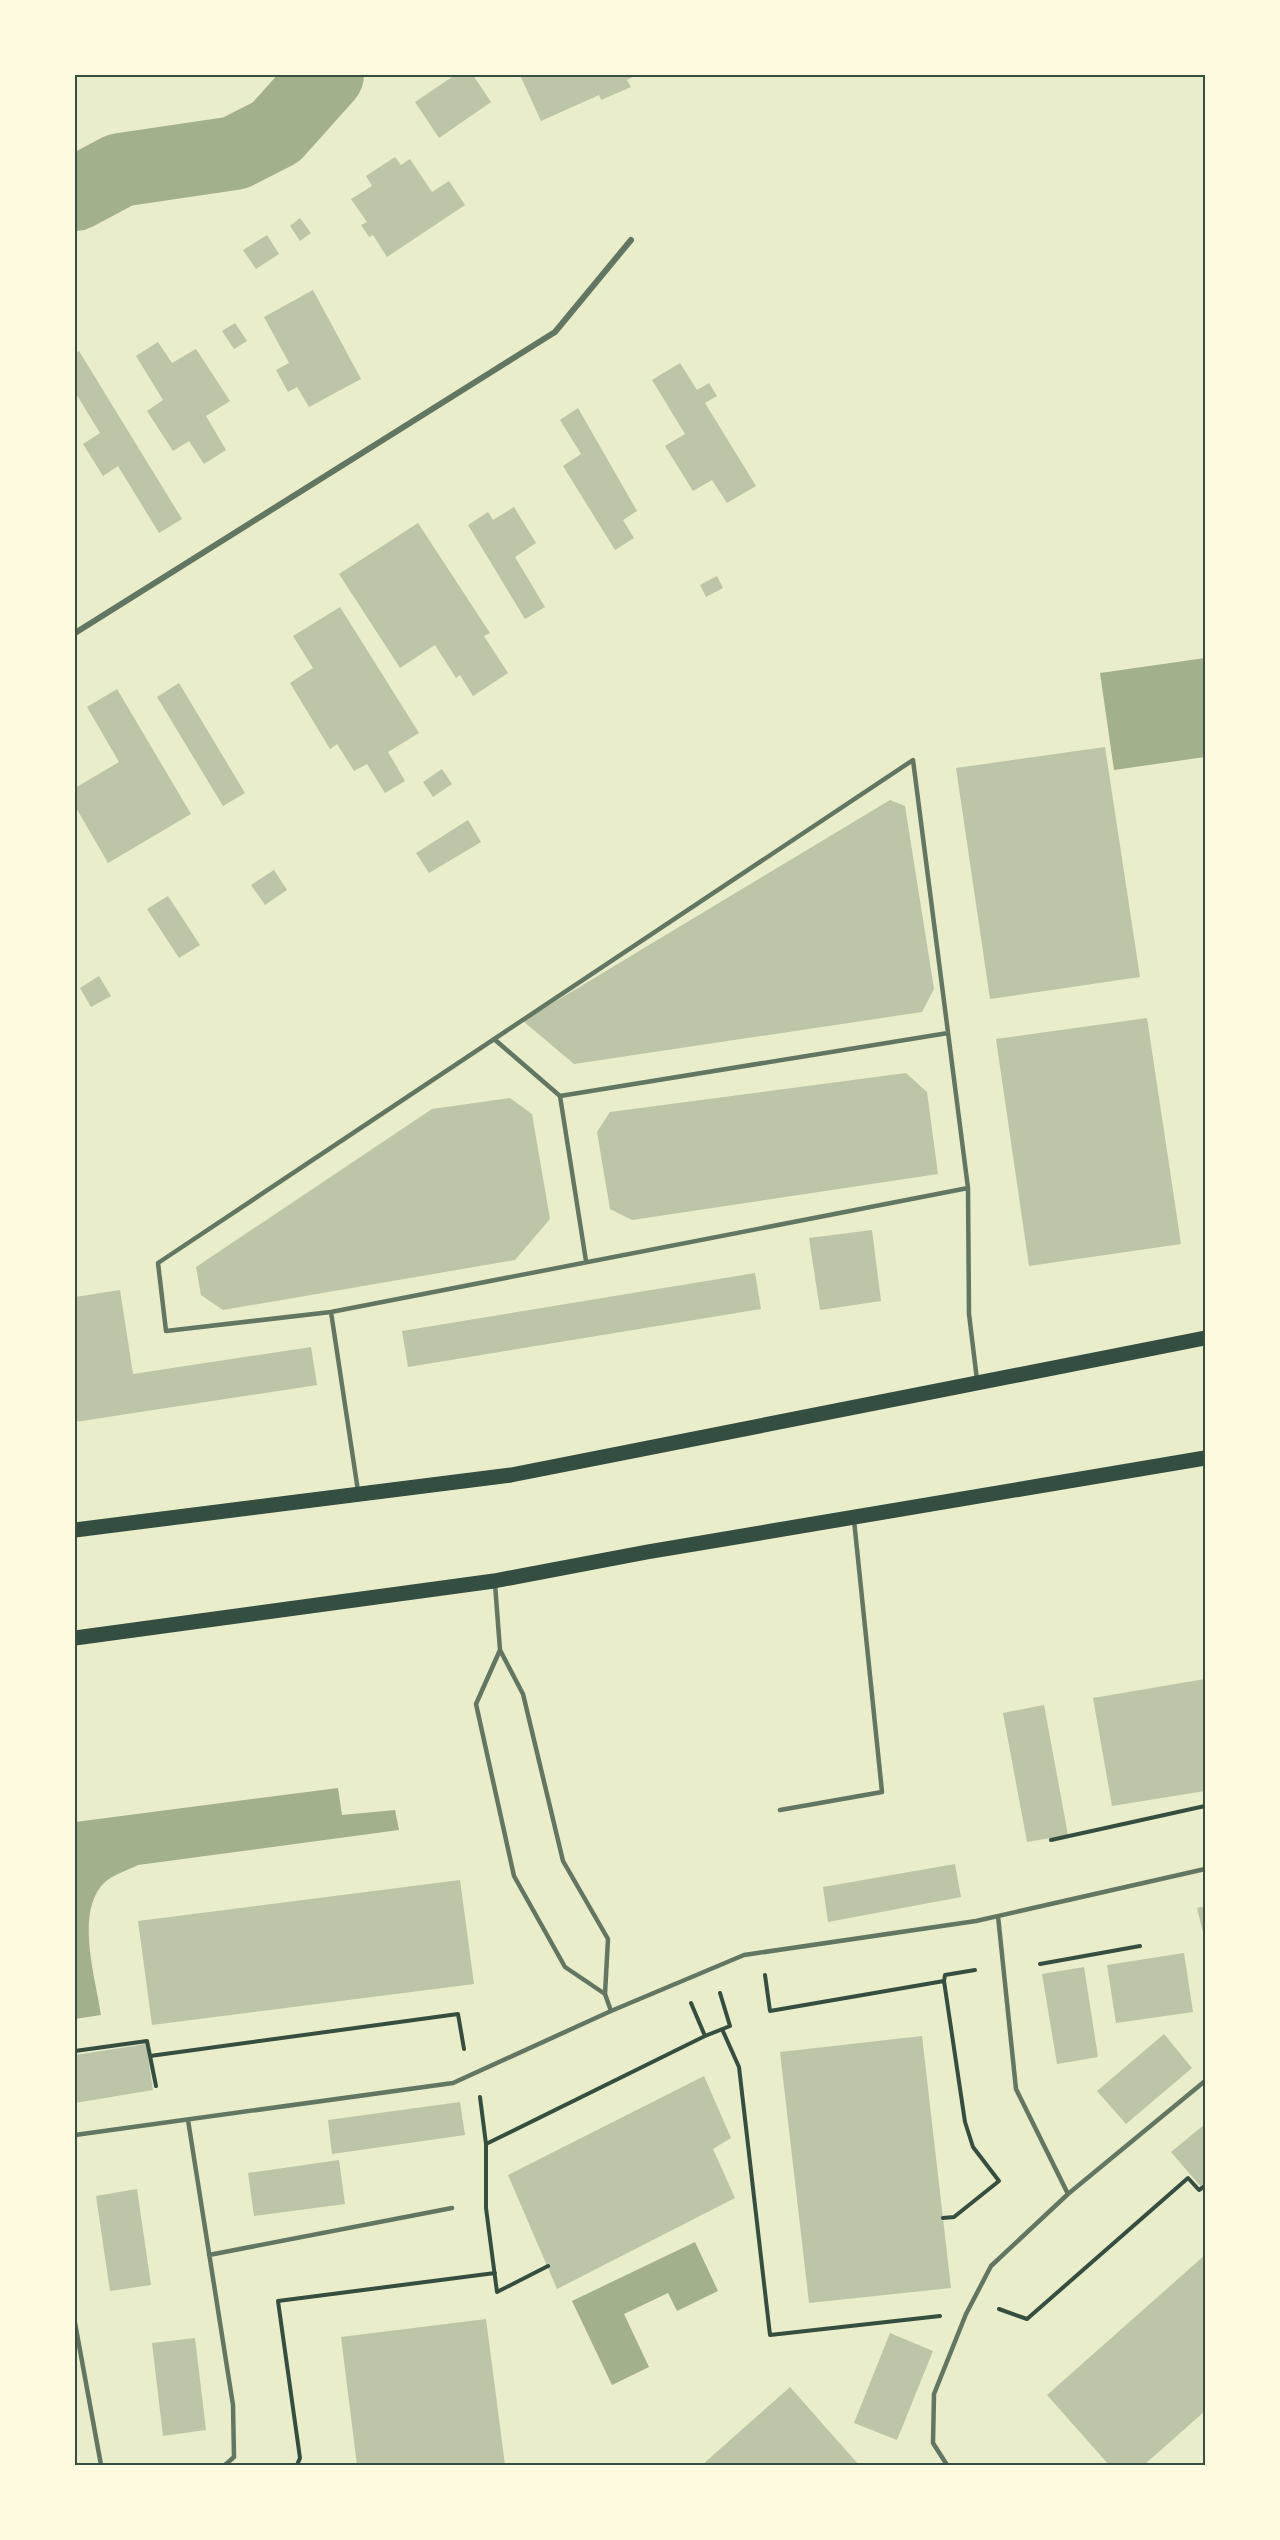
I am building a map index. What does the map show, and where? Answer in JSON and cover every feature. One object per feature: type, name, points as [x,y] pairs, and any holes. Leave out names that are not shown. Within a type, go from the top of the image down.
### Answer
[{"type":"main road","points":[[75,1530],[511,1475],[1205,1338]]},
{"type":"main road","points":[[75,1638],[494,1581],[1205,1458]]},
{"type":"street","points":[[75,633],[555,333],[631,240]]},
{"type":"lane","points":[[968,1188],[331,1312],[166,1330],[158,1263],[913,760],[968,1188],[969,1314],[977,1383]]},
{"type":"lane","points":[[560,1096],[948,1033]]},
{"type":"lane","points":[[494,1039],[560,1096],[586,1261]]},
{"type":"lane","points":[[331,1312],[358,1494]]},
{"type":"lane","points":[[780,1810],[882,1792],[854,1517]]},
{"type":"lane","points":[[494,1581],[500,1650],[523,1694],[563,1861],[608,1939],[605,1994],[611,2011]]},
{"type":"lane","points":[[500,1650],[476,1704],[514,1876],[565,1967],[605,1994]]},
{"type":"lane","points":[[75,2135],[453,2083],[744,1954],[998,1916],[1205,1869]]},
{"type":"lane","points":[[998,1916],[1016,2089],[1068,2194]]},
{"type":"lane","points":[[947,2465],[933,2443],[934,2394],[966,2314],[991,2266],[1068,2194],[1205,2081]]},
{"type":"lane","points":[[188,2120],[233,2405],[234,2457],[225,2465]]},
{"type":"lane","points":[[209,2255],[452,2208]]},
{"type":"lane","points":[[75,2323],[101,2465]]},
{"type":"path","points":[[1051,1840],[1205,1806]]},
{"type":"path","points":[[1040,1964],[1140,1946]]},
{"type":"path","points":[[943,2218],[954,2217],[999,2181],[973,2147],[965,2122],[944,1981],[945,1975],[975,1970]]},
{"type":"path","points":[[754,1977],[765,1974],[770,2011],[944,1981]]},
{"type":"path","points":[[486,2144],[705,2036],[730,2026],[719,1993],[728,1989]]},
{"type":"path","points":[[691,2003],[705,2036]]},
{"type":"path","points":[[150,2056],[458,2014],[464,2049]]},
{"type":"path","points":[[722,2029],[739,2067],[770,2335],[941,2316]]},
{"type":"path","points":[[75,2051],[147,2041],[156,2086]]},
{"type":"path","points":[[480,2097],[486,2144],[486,2208],[497,2292],[548,2266]]},
{"type":"path","points":[[999,2309],[1027,2319],[1188,2178],[1199,2190],[1205,2186]]},
{"type":"path","points":[[297,2465],[300,2458],[278,2301],[495,2272]]},
{"type":"shaded area","points":[[1205,658],[1205,757],[1114,770],[1100,673]]},
{"type":"shaded area","points":[[338,1788],[342,1815],[395,1810],[399,1830],[138,1865],[105,1882],[96,1895],[89,1927],[92,1965],[101,2015],[75,2019],[75,1822]]},
{"type":"shaded area","points":[[695,2242],[718,2291],[677,2311],[668,2293],[624,2314],[649,2367],[612,2385],[572,2301]]},
{"type":"building","points":[[455,75],[473,75],[491,102],[439,138],[415,102]]},
{"type":"building","points":[[520,75],[637,75],[627,80],[631,87],[601,100],[599,95],[541,121]]},
{"type":"building","points":[[395,157],[401,165],[410,159],[432,192],[449,181],[465,205],[387,257],[373,235],[369,237],[361,225],[367,222],[351,199],[372,186],[366,176]]},
{"type":"building","points":[[300,218],[311,233],[300,241],[290,226]]},
{"type":"building","points":[[267,235],[279,254],[256,269],[243,250]]},
{"type":"building","points":[[313,290],[361,379],[309,407],[297,387],[288,392],[276,370],[289,363],[264,317]]},
{"type":"building","points":[[235,323],[247,341],[234,349],[222,331]]},
{"type":"building","points":[[158,342],[172,363],[196,349],[230,401],[206,416],[226,450],[204,464],[189,441],[173,451],[147,411],[163,400],[136,356]]},
{"type":"building","points":[[79,351],[182,519],[159,533],[118,466],[103,476],[83,444],[100,433],[75,392],[75,353]]},
{"type":"building","points":[[680,363],[697,390],[709,383],[717,396],[705,403],[756,486],[727,503],[712,480],[693,491],[665,446],[685,434],[652,380]]},
{"type":"building","points":[[578,408],[637,511],[623,520],[634,538],[615,550],[563,466],[581,454],[560,420]]},
{"type":"building","points":[[514,507],[536,543],[515,557],[545,607],[525,619],[468,525],[488,512],[493,520]]},
{"type":"building","points":[[418,523],[490,633],[484,636],[508,673],[473,696],[460,675],[456,678],[435,645],[400,668],[339,574]]},
{"type":"building","points":[[717,576],[723,588],[706,597],[700,585]]},
{"type":"building","points":[[340,607],[419,733],[388,752],[405,781],[385,793],[367,764],[354,771],[337,744],[330,749],[290,683],[313,668],[293,636]]},
{"type":"building","points":[[179,683],[245,793],[223,806],[157,697]]},
{"type":"building","points":[[117,689],[191,814],[108,863],[75,806],[75,788],[119,762],[87,707]]},
{"type":"building","points":[[1105,747],[1140,977],[990,999],[956,768]]},
{"type":"building","points":[[442,769],[452,784],[433,797],[423,782]]},
{"type":"building","points":[[890,800],[905,806],[934,989],[922,1012],[574,1064],[523,1021]]},
{"type":"building","points":[[468,820],[481,842],[429,873],[416,853]]},
{"type":"building","points":[[274,870],[287,890],[265,905],[251,885]]},
{"type":"building","points":[[168,896],[200,945],[179,958],[147,909]]},
{"type":"building","points":[[99,976],[111,996],[91,1007],[80,988]]},
{"type":"building","points":[[1147,1018],[1181,1244],[1029,1266],[996,1039]]},
{"type":"building","points":[[906,1073],[927,1092],[938,1174],[632,1220],[610,1209],[597,1132],[610,1112]]},
{"type":"building","points":[[510,1098],[532,1114],[550,1219],[515,1260],[223,1310],[201,1295],[196,1267],[432,1109]]},
{"type":"building","points":[[872,1230],[881,1301],[820,1310],[809,1238]]},
{"type":"building","points":[[755,1273],[761,1309],[408,1367],[402,1331]]},
{"type":"building","points":[[120,1290],[133,1374],[311,1347],[317,1385],[75,1422],[75,1297]]},
{"type":"building","points":[[1205,1679],[1205,1791],[1112,1806],[1093,1698]]},
{"type":"building","points":[[1044,1705],[1068,1835],[1027,1842],[1003,1713]]},
{"type":"building","points":[[955,1864],[961,1897],[828,1922],[823,1887]]},
{"type":"building","points":[[460,1880],[474,1984],[152,2025],[138,1921]]},
{"type":"building","points":[[1205,1906],[1205,1937],[1204,1937],[1197,1908]]},
{"type":"building","points":[[1184,1953],[1193,2012],[1116,2023],[1107,1965]]},
{"type":"building","points":[[1084,1967],[1098,2057],[1057,2064],[1042,1974]]},
{"type":"building","points":[[1164,2034],[1192,2068],[1126,2124],[1097,2091]]},
{"type":"building","points":[[922,2036],[951,2288],[809,2303],[780,2052]]},
{"type":"building","points":[[146,2044],[153,2090],[75,2103],[75,2055]]},
{"type":"building","points":[[704,2076],[731,2138],[713,2149],[735,2198],[557,2289],[508,2175]]},
{"type":"building","points":[[460,2102],[465,2135],[332,2154],[328,2120]]},
{"type":"building","points":[[1205,2124],[1205,2184],[1201,2187],[1171,2152]]},
{"type":"building","points":[[339,2160],[345,2204],[254,2216],[248,2173]]},
{"type":"building","points":[[137,2189],[151,2285],[110,2291],[96,2196]]},
{"type":"building","points":[[1205,2255],[1205,2411],[1144,2465],[1109,2465],[1047,2395]]},
{"type":"building","points":[[486,2319],[505,2465],[357,2465],[341,2337]]},
{"type":"building","points":[[890,2333],[933,2351],[897,2440],[854,2423]]},
{"type":"building","points":[[195,2338],[206,2430],[163,2436],[152,2343]]},
{"type":"building","points":[[790,2387],[859,2465],[702,2465]]},
{"type":"waterway","points":[[75,194],[120,170],[235,153],[276,132],[327,75]]}]
